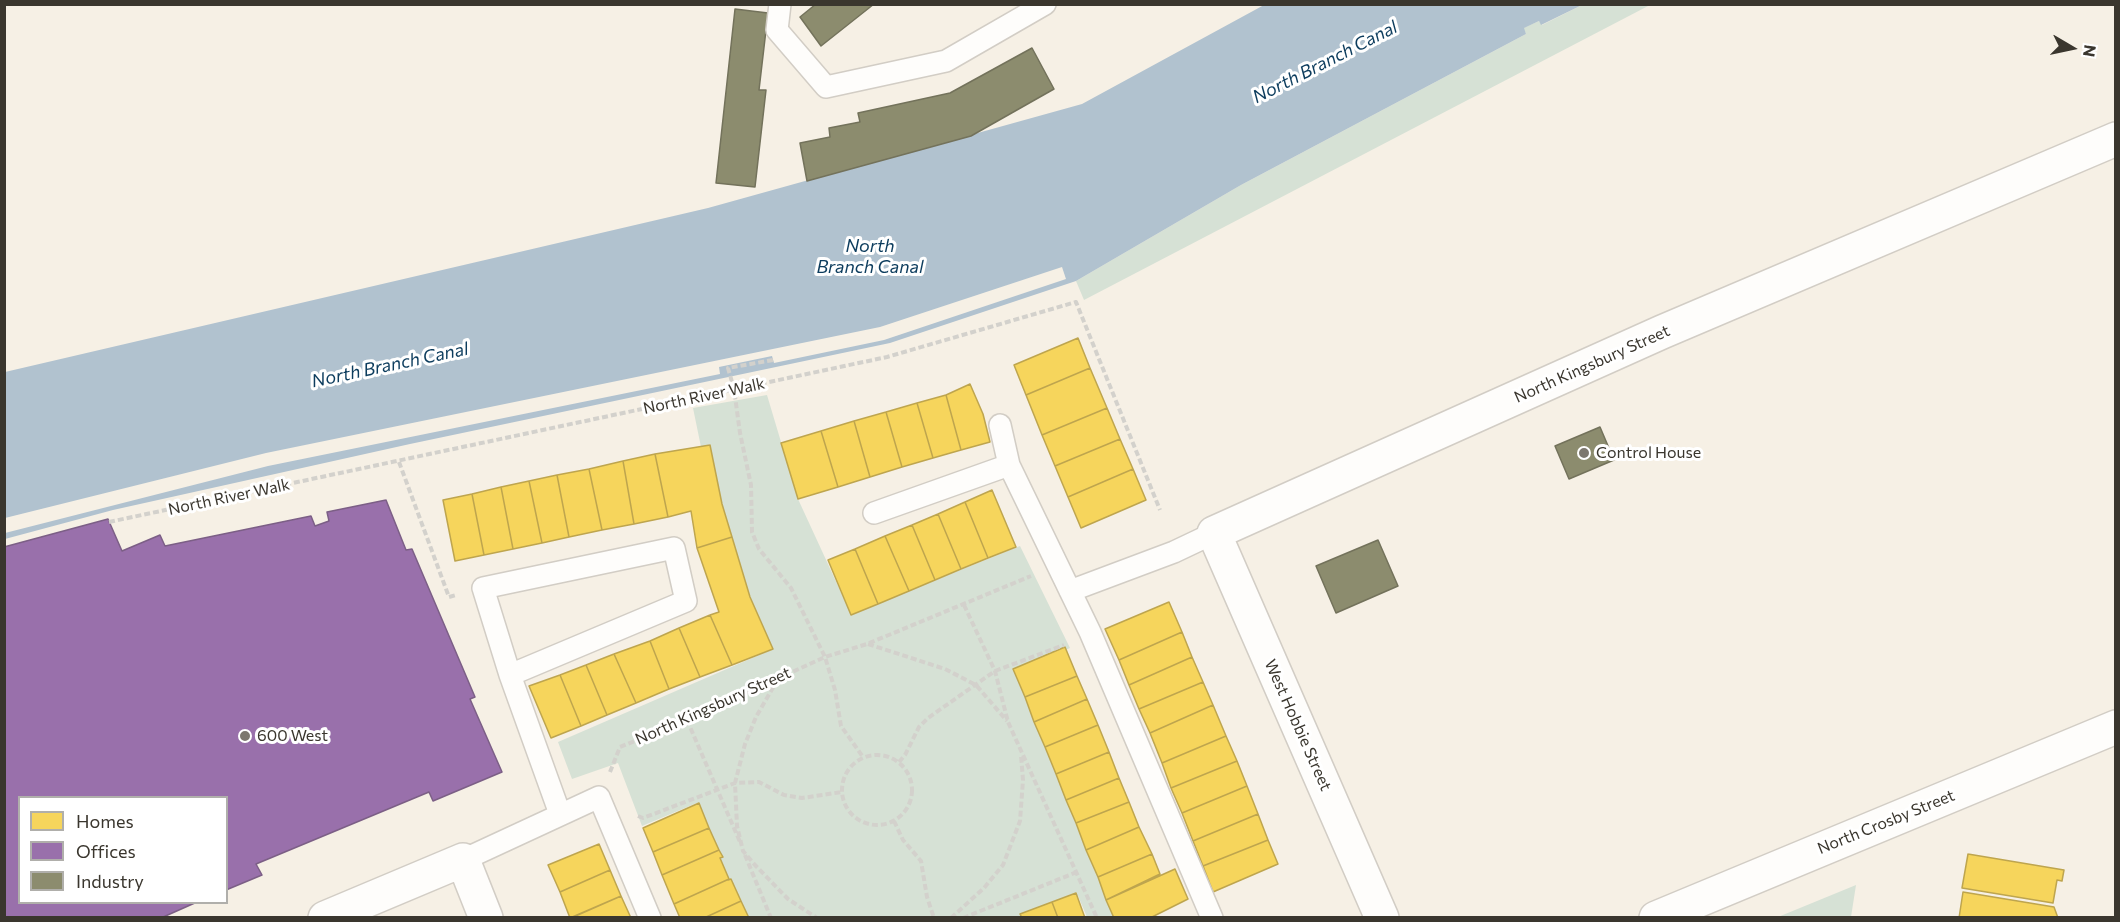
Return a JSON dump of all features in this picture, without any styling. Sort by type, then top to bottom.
[{"type":"street","name":"North Kingsbury Street","points":[[1214,533],[1662,332],[2115,139]]},
{"type":"street","name":"West Hobbie Street","points":[[1214,533],[1382,918]]},
{"type":"street","name":"North Crosby Street","points":[[1656,918],[2115,727]]},
{"type":"street","points":[[325,918],[463,860],[486,918]]},
{"type":"lane","points":[[780,4],[777,30],[826,87],[946,61],[1045,4]]},
{"type":"lane","points":[[1000,425],[1009,465],[1090,632],[1212,918]]},
{"type":"lane","points":[[874,513],[1009,465]]},
{"type":"lane","name":"North Kingsbury Street","points":[[1070,591],[1174,552],[1214,533]]},
{"type":"lane","points":[[510,675],[686,601],[674,548],[483,588],[510,675],[560,814]]},
{"type":"lane","points":[[463,860],[599,797],[650,918]]},
{"type":"path","name":"North River Walk","points":[[109,522],[887,357],[1076,302],[1160,510]]},
{"type":"path","points":[[773,360],[728,368],[734,389],[751,485],[752,532],[759,549],[791,588],[825,657],[835,690],[841,726],[863,757]]},
{"type":"path","points":[[399,462],[448,597],[483,588]]},
{"type":"path","name":"North Kingsbury Street","points":[[599,797],[620,747],[687,720],[825,657],[867,644],[1034,574]]},
{"type":"path","points":[[964,604],[995,671],[1008,722],[1097,918]]},
{"type":"path","points":[[867,644],[945,669],[976,685],[1008,722]]},
{"type":"path","points":[[899,762],[922,723],[995,671],[1067,644]]},
{"type":"path","points":[[778,678],[756,717],[745,744],[735,783],[737,826],[743,851],[788,899],[817,918]]},
{"type":"path","points":[[687,720],[771,918]]},
{"type":"path","points":[[951,918],[984,888],[1003,865],[1020,821],[1023,780],[1021,751]]},
{"type":"path","points":[[882,754],[899,762],[907,770],[912,781],[913,792],[910,804],[904,814],[894,821],[879,825],[864,823],[846,807],[842,792],[847,771],[863,757],[882,754]]},
{"type":"path","points":[[599,797],[643,818],[735,783],[759,782],[784,795],[802,798],[842,792]]},
{"type":"path","points":[[894,821],[903,840],[921,861],[927,897],[934,918]]},
{"type":"path","points":[[963,918],[1077,872]]},
{"type":"shaded area","points":[[1582,5],[1650,5],[1084,300],[1076,281],[1241,185],[1526,34],[1523,28],[1539,21],[1542,25]]},
{"type":"shaded area","points":[[767,395],[798,499],[851,614],[1020,546],[1070,648],[1020,671],[1124,917],[1087,917],[1078,896],[1019,917],[744,917],[697,803],[642,826],[618,763],[572,779],[558,742],[773,649],[750,597],[722,504],[710,446],[701,447],[693,408]]},
{"type":"shaded area","points":[[1856,885],[1851,917],[1778,917]]},
{"type":"water","name":"North Branch Canal","points":[[1264,5],[1582,5],[1541,25],[1539,21],[1524,28],[1526,34],[1241,185],[1076,281],[890,343],[410,444],[113,510],[5,539],[5,372],[708,208],[1082,104]]},
{"type":"pier","points":[[1062,267],[1066,279],[884,340],[774,363],[772,356],[719,367],[720,374],[268,466],[5,533],[5,518],[266,453],[880,327]]},
{"type":"building: Homes","points":[[1078,338],[1090,368],[1026,395],[1014,365]]},
{"type":"building: Homes","points":[[1090,368],[1107,408],[1042,435],[1026,395]]},
{"type":"building: Homes","points":[[970,384],[983,414],[990,442],[961,450],[946,395]]},
{"type":"building: Homes","points":[[946,395],[961,450],[933,458],[917,403]]},
{"type":"building: Homes","points":[[917,403],[933,458],[902,467],[886,412]]},
{"type":"building: Homes","points":[[1107,408],[1120,439],[1055,466],[1042,435]]},
{"type":"building: Homes","points":[[886,412],[902,467],[870,477],[854,421]]},
{"type":"building: Homes","points":[[854,421],[870,477],[838,487],[821,431]]},
{"type":"building: Homes","points":[[821,431],[838,487],[798,499],[781,443]]},
{"type":"building: Homes","points":[[1120,439],[1133,469],[1068,497],[1055,466]]},
{"type":"building: Homes","points":[[710,445],[722,504],[732,537],[697,548],[691,511],[668,517],[655,454]]},
{"type":"building: Homes","points":[[655,454],[668,517],[634,524],[623,461]]},
{"type":"building: Homes","points":[[623,461],[634,524],[602,530],[589,469]]},
{"type":"building: Homes","points":[[589,469],[602,530],[569,537],[557,475]]},
{"type":"building: Homes","points":[[1133,469],[1146,500],[1081,528],[1068,497]]},
{"type":"building: Homes","points":[[557,475],[569,537],[542,543],[529,481]]},
{"type":"building: Homes","points":[[529,481],[542,543],[513,549],[501,487]]},
{"type":"building: Homes","points":[[501,487],[513,549],[484,555],[472,494]]},
{"type":"building: Homes","points":[[992,490],[1016,547],[988,558],[965,502]]},
{"type":"building: Homes","points":[[472,494],[484,555],[455,561],[443,500]]},
{"type":"building: Homes","points":[[965,502],[988,558],[961,569],[938,514]]},
{"type":"building: Homes","points":[[938,514],[961,569],[935,580],[912,525]]},
{"type":"building: Homes","points":[[912,525],[935,580],[909,591],[885,536]]},
{"type":"building: Homes","points":[[885,536],[909,591],[878,604],[855,549]]},
{"type":"building: Homes","points":[[732,537],[750,597],[773,649],[732,665],[710,615],[719,612],[697,548]]},
{"type":"building: Homes","points":[[855,549],[878,604],[851,615],[828,560]]},
{"type":"building: Homes","points":[[1169,602],[1182,632],[1119,660],[1105,629]]},
{"type":"building: Homes","points":[[710,615],[732,665],[700,677],[679,628]]},
{"type":"building: Homes","points":[[679,628],[700,677],[669,689],[650,641]]},
{"type":"building: Homes","points":[[1182,632],[1192,657],[1129,685],[1119,660]]},
{"type":"building: Homes","points":[[650,641],[669,689],[636,703],[614,654]]},
{"type":"building: Homes","points":[[1065,647],[1077,676],[1025,697],[1013,669]]},
{"type":"building: Homes","points":[[614,654],[636,703],[607,715],[586,665]]},
{"type":"building: Homes","points":[[1192,657],[1203,682],[1139,709],[1129,685]]},
{"type":"building: Homes","points":[[586,665],[607,715],[581,726],[560,675]]},
{"type":"building: Homes","points":[[560,675],[581,726],[551,738],[529,686]]},
{"type":"building: Homes","points":[[1077,676],[1087,699],[1034,722],[1025,697]]},
{"type":"building: Homes","points":[[1203,682],[1213,705],[1150,733],[1139,709]]},
{"type":"building: Homes","points":[[1087,699],[1098,725],[1045,747],[1034,722]]},
{"type":"building: Homes","points":[[1213,705],[1226,736],[1162,763],[1150,733]]},
{"type":"building: Homes","points":[[1098,725],[1109,752],[1056,774],[1045,747]]},
{"type":"building: Homes","points":[[1226,736],[1237,761],[1171,788],[1162,763]]},
{"type":"building: Homes","points":[[1109,752],[1119,778],[1066,800],[1056,774]]},
{"type":"building: Homes","points":[[1237,761],[1247,786],[1182,813],[1171,788]]},
{"type":"building: Homes","points":[[1119,778],[1129,802],[1076,823],[1066,800]]},
{"type":"building: Homes","points":[[1247,786],[1258,814],[1193,841],[1182,813]]},
{"type":"building: Homes","points":[[1129,802],[1139,827],[1086,850],[1076,823]]},
{"type":"building: Homes","points":[[699,803],[709,828],[653,852],[643,828]]},
{"type":"building: Homes","points":[[1258,814],[1268,840],[1203,866],[1193,841]]},
{"type":"building: Homes","points":[[1139,827],[1152,854],[1098,877],[1086,850]]},
{"type":"building: Homes","points":[[709,828],[719,850],[662,875],[653,852]]},
{"type":"building: Homes","points":[[1268,840],[1278,864],[1213,892],[1203,866]]},
{"type":"building: Homes","points":[[599,844],[610,870],[560,892],[548,865]]},
{"type":"building: Homes","points":[[719,850],[729,879],[674,904],[662,875]]},
{"type":"building: Homes","points":[[1152,854],[1160,874],[1106,900],[1098,877]]},
{"type":"building: Homes","points":[[1968,854],[2064,870],[2062,881],[2057,880],[2053,903],[1962,888]]},
{"type":"building: Homes","points":[[1175,869],[1188,899],[1150,918],[1114,918],[1106,900]]},
{"type":"building: Homes","points":[[610,870],[621,896],[570,918],[560,892]]},
{"type":"building: Homes","points":[[729,879],[741,901],[704,918],[680,918],[674,904]]},
{"type":"building: Homes","points":[[1963,892],[2054,907],[2058,918],[1959,918]]},
{"type":"building: Homes","points":[[1076,893],[1085,918],[1058,918],[1052,902]]},
{"type":"building: Homes","points":[[621,896],[631,918],[571,918]]},
{"type":"building: Homes","points":[[741,901],[749,918],[704,918]]},
{"type":"building: Homes","points":[[1052,902],[1058,918],[1022,918],[1020,914]]},
{"type":"building: Offices","name":"600 West","points":[[386,500],[406,550],[412,549],[475,697],[470,699],[502,772],[433,801],[429,792],[256,864],[262,875],[228,889],[228,796],[18,796],[18,904],[192,904],[161,918],[4,918],[4,547],[108,519],[122,551],[160,535],[165,546],[311,516],[315,526],[329,521],[327,512]]},
{"type":"building: Industry","points":[[816,4],[874,4],[821,46],[800,17]]},
{"type":"building: Industry","points":[[735,9],[768,13],[759,90],[766,90],[755,187],[716,183]]},
{"type":"building: Industry","points":[[1032,48],[1054,89],[971,136],[807,181],[800,143],[830,137],[829,128],[860,122],[858,113],[950,93]]},
{"type":"building: Industry","name":"Control House","points":[[1600,427],[1614,460],[1569,479],[1555,446]]},
{"type":"building: Industry","points":[[1378,540],[1398,586],[1336,613],[1316,566]]},
{"type":"place","name":"Control House","points":[[1584,453]]},
{"type":"place","name":"600 West","points":[[245,736]]}]
